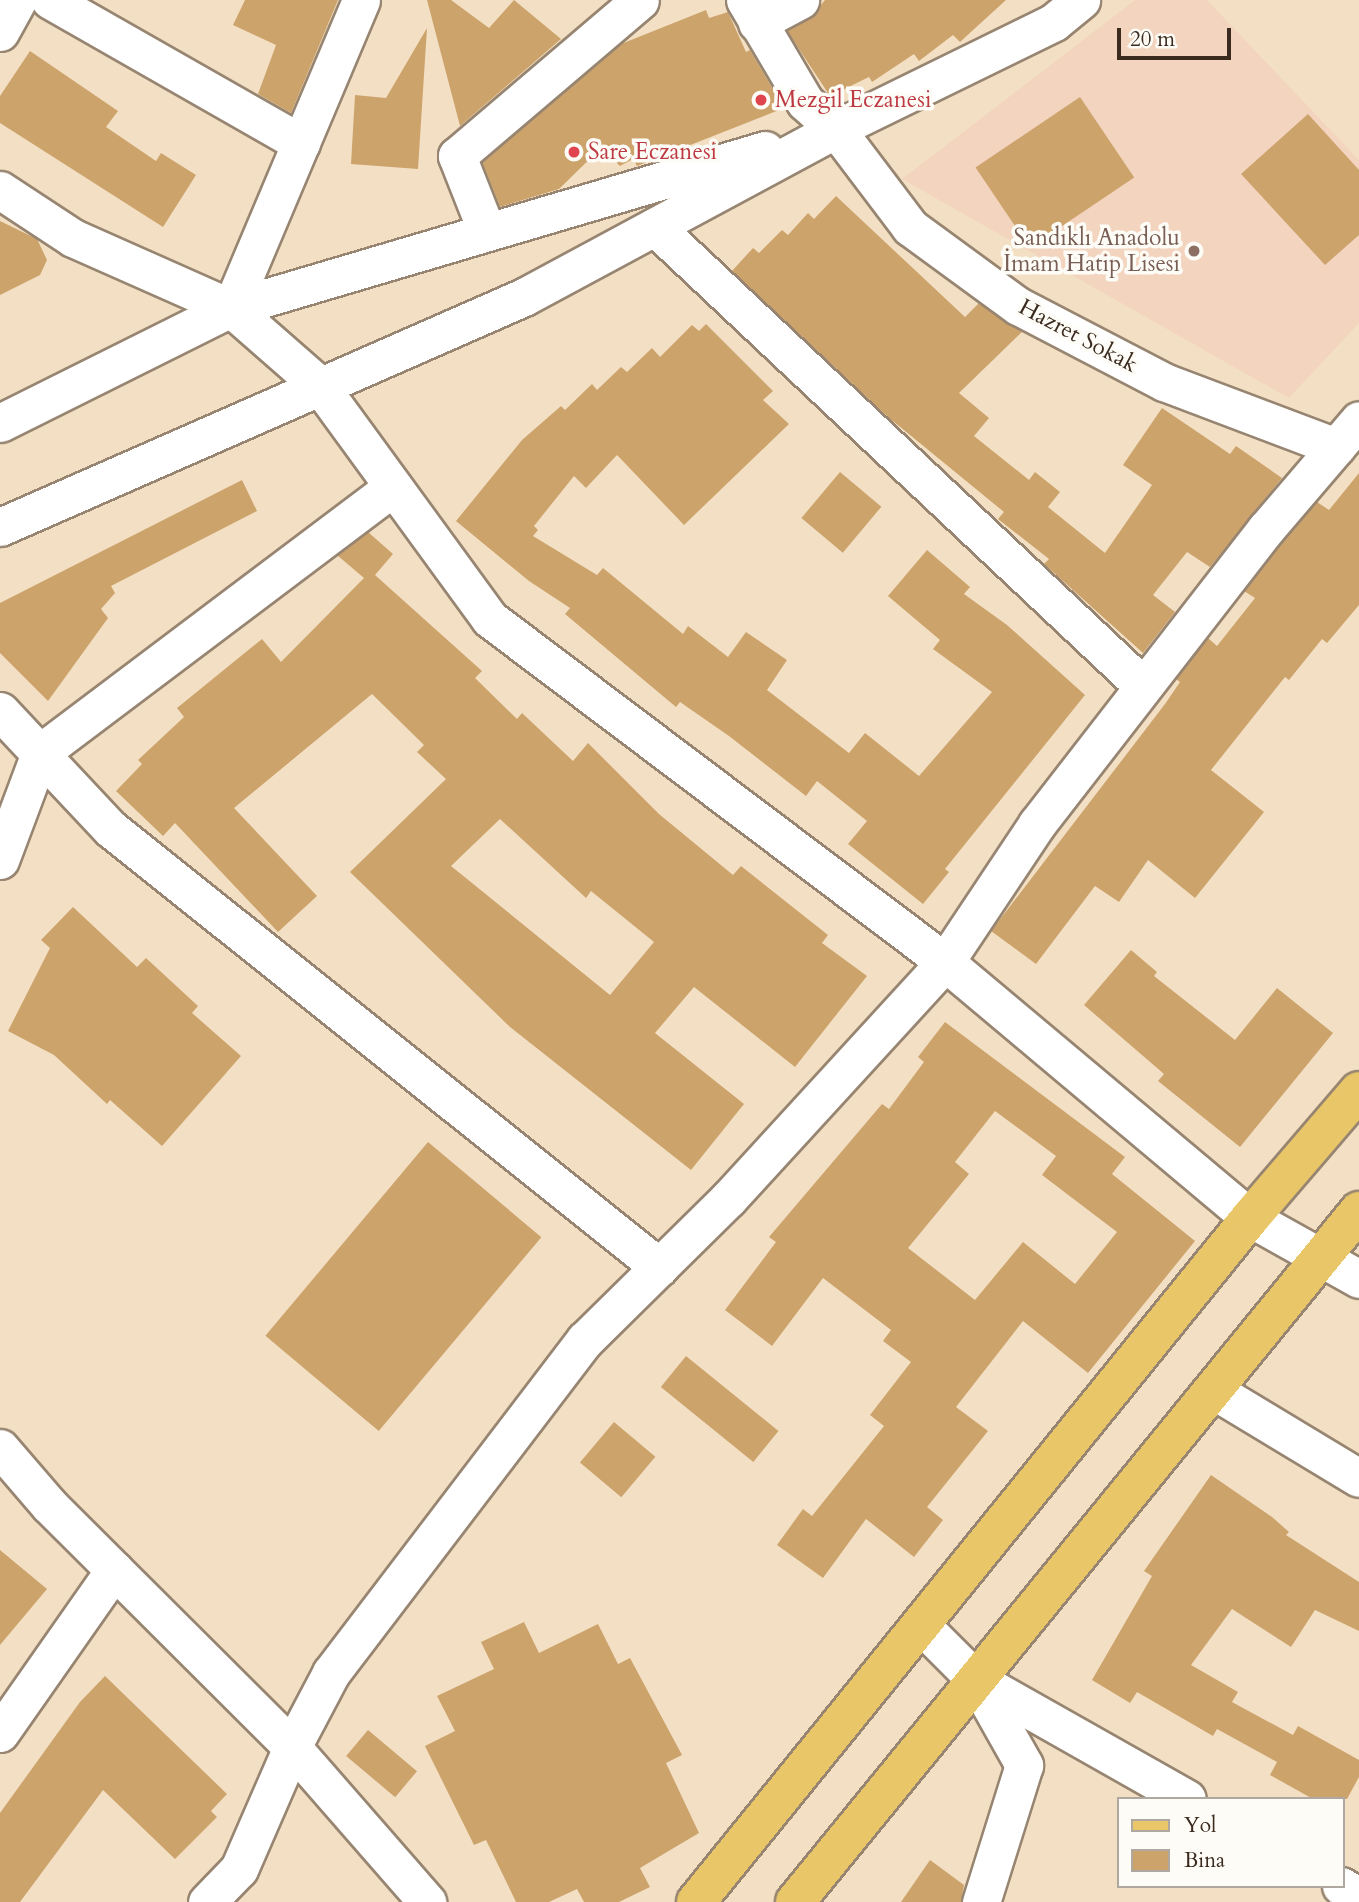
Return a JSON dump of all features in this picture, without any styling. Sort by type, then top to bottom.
[{"type":"main road","points":[[696,1902],[1250,1218],[1359,1091]]},
{"type":"main road","points":[[794,1902],[1359,1211]]},
{"type":"street","points":[[0,32],[18,0]]},
{"type":"street","points":[[50,0],[300,143]]},
{"type":"street","points":[[231,308],[361,0]]},
{"type":"street","points":[[487,232],[457,156],[640,0]]},
{"type":"street","points":[[751,12],[800,0]]},
{"type":"street","points":[[0,527],[524,297],[836,129],[1054,22],[1081,0]]},
{"type":"street","name":"Hazret Sokak","points":[[751,12],[805,103],[836,129],[910,227],[1018,306],[1164,382],[1336,447]]},
{"type":"street","points":[[0,423],[231,308],[836,129]]},
{"type":"street","points":[[0,190],[74,238],[231,308],[320,386],[490,619],[945,962],[1250,1218],[1359,1279]]},
{"type":"street","points":[[655,228],[1143,686]]},
{"type":"street","points":[[207,1902],[239,1869],[292,1747],[331,1673],[585,1340],[728,1199],[945,962],[1037,824],[1143,686],[1359,420]]},
{"type":"street","points":[[0,860],[40,753],[393,486]]},
{"type":"street","points":[[0,710],[111,829],[659,1267]]},
{"type":"street","points":[[1213,1390],[1359,1478]]},
{"type":"street","points":[[0,1448],[114,1570],[292,1747],[427,1902]]},
{"type":"street","points":[[0,1733],[114,1570]]},
{"type":"street","points":[[921,1625],[976,1679],[1183,1797]]},
{"type":"street","points":[[976,1679],[1024,1765],[981,1902]]},
{"type":"shaded area","name":"Sandıklı Anadolu İmam Hatip Lisesi","points":[[1135,0],[1207,0],[1359,160],[1359,323],[1289,398],[902,179]]},
{"type":"building","points":[[245,0],[338,0],[291,113],[258,94],[276,45],[233,25]]},
{"type":"building","points":[[427,0],[451,0],[489,28],[514,0],[561,39],[460,126]]},
{"type":"building","points":[[825,0],[1006,0],[960,42],[953,35],[919,61],[914,54],[872,82],[869,77],[830,96],[787,31],[810,18]]},
{"type":"building","points":[[706,10],[709,18],[728,12],[746,52],[750,50],[784,108],[637,166],[633,159],[620,166],[601,148],[559,189],[500,207],[482,162],[621,44]]},
{"type":"building","points":[[427,28],[418,169],[351,164],[355,95],[386,98]]},
{"type":"building","points":[[30,51],[118,111],[106,127],[156,161],[161,153],[196,175],[163,227],[0,123],[0,96]]},
{"type":"building","points":[[1080,97],[1134,177],[1030,248],[976,167]]},
{"type":"building","points":[[1308,114],[1359,170],[1359,235],[1325,265],[1241,174]]},
{"type":"building","points":[[836,196],[965,317],[979,303],[1022,332],[959,393],[989,418],[974,436],[1029,480],[1035,472],[1060,492],[1048,507],[1105,553],[1152,485],[1123,465],[1162,408],[1230,454],[1236,446],[1282,478],[1210,567],[1187,552],[1153,595],[1175,612],[1143,653],[1044,564],[1049,559],[998,519],[1004,512],[888,417],[732,271],[753,248],[759,253],[782,230],[788,235],[808,213],[814,219]]},
{"type":"building","points":[[0,221],[37,239],[47,260],[40,275],[0,295]]},
{"type":"building","points":[[706,324],[773,391],[763,400],[789,424],[684,525],[617,455],[586,488],[574,476],[534,526],[538,530],[533,536],[597,575],[603,568],[683,634],[688,626],[728,657],[746,632],[787,660],[767,690],[849,753],[865,733],[919,776],[992,692],[933,649],[940,640],[888,596],[927,550],[970,587],[964,594],[1007,625],[1085,695],[945,869],[949,872],[923,904],[848,844],[867,821],[817,781],[806,796],[680,702],[676,707],[565,614],[570,608],[529,581],[456,521],[522,440],[561,406],[565,410],[592,384],[597,390],[621,367],[627,372],[652,348],[660,357],[692,325],[699,331]]},
{"type":"building","points":[[840,472],[881,507],[843,553],[801,518]]},
{"type":"building","points":[[1359,473],[1359,605],[1327,643],[1322,639],[1289,680],[1285,677],[1211,770],[1264,812],[1195,898],[1148,860],[1119,902],[1095,886],[1036,964],[991,931],[1165,704],[1180,682],[1176,679],[1208,638],[1217,646],[1255,598],[1244,591],[1282,542],[1317,502],[1329,510]]},
{"type":"building","points":[[242,480],[257,511],[111,586],[115,593],[101,609],[108,618],[48,701],[0,653],[0,603]]},
{"type":"building","points":[[368,532],[393,554],[375,575],[482,671],[475,678],[517,719],[522,713],[573,761],[588,743],[659,814],[733,875],[741,866],[828,935],[822,943],[867,976],[795,1067],[694,987],[655,1033],[744,1104],[691,1170],[510,1027],[350,872],[446,779],[417,752],[424,745],[372,694],[234,808],[317,896],[278,932],[175,823],[163,836],[116,791],[142,764],[138,760],[184,717],[177,708],[262,639],[281,662],[364,578],[337,555]],"holes":[[[500,819],[586,898],[591,891],[654,942],[610,995],[451,866]]]},
{"type":"building","points":[[73,907],[137,967],[146,958],[198,1006],[192,1013],[241,1056],[162,1146],[110,1100],[107,1104],[54,1055],[8,1031],[50,948],[41,940]]},
{"type":"building","points":[[1131,950],[1157,972],[1154,976],[1235,1040],[1277,988],[1333,1033],[1240,1147],[1158,1081],[1164,1074],[1084,1005]]},
{"type":"building","points":[[945,1022],[1125,1157],[1112,1174],[1195,1241],[1088,1373],[1023,1321],[956,1407],[988,1431],[927,1507],[943,1520],[914,1557],[866,1519],[823,1578],[777,1545],[803,1509],[812,1516],[884,1426],[870,1415],[911,1362],[883,1341],[891,1330],[823,1278],[772,1346],[725,1310],[776,1242],[769,1237],[882,1104],[889,1109],[924,1062],[918,1057]],"holes":[[[995,1111],[1056,1156],[1042,1175],[1117,1232],[1075,1284],[1023,1242],[975,1300],[908,1248],[969,1174],[955,1162]]]},
{"type":"building","points":[[428,1142],[541,1237],[379,1431],[265,1336]]},
{"type":"building","points":[[686,1356],[778,1431],[753,1462],[661,1387]]},
{"type":"building","points":[[614,1422],[655,1457],[621,1497],[580,1463]]},
{"type":"building","points":[[1211,1475],[1272,1517],[1289,1532],[1286,1535],[1359,1582],[1359,1631],[1315,1610],[1291,1647],[1232,1609],[1191,1665],[1238,1692],[1232,1702],[1293,1735],[1298,1726],[1359,1760],[1359,1777],[1347,1799],[1309,1797],[1270,1775],[1277,1762],[1217,1729],[1213,1736],[1137,1692],[1130,1703],[1092,1680],[1152,1576],[1144,1571]]},
{"type":"building","points":[[0,1550],[47,1589],[0,1645]]},
{"type":"building","points":[[524,1622],[539,1653],[598,1624],[618,1664],[630,1658],[682,1755],[666,1763],[699,1833],[640,1868],[650,1887],[619,1902],[584,1902],[577,1889],[549,1902],[516,1902],[486,1840],[474,1845],[425,1746],[455,1731],[437,1696],[494,1669],[481,1642]]},
{"type":"building","points":[[105,1676],[227,1794],[211,1811],[217,1817],[175,1859],[103,1790],[20,1902],[0,1902],[0,1813],[80,1702]]},
{"type":"building","points":[[368,1730],[417,1771],[395,1797],[346,1756]]},
{"type":"building","points":[[930,1860],[964,1885],[961,1902],[901,1902]]},
{"type":"place","name":"Mezgil Eczanesi","points":[[761,100]]},
{"type":"place","name":"Sare Eczanesi","points":[[574,152]]},
{"type":"place","name":"Sandıklı Anadolu İmam Hatip Lisesi","points":[[1194,251]]}]
